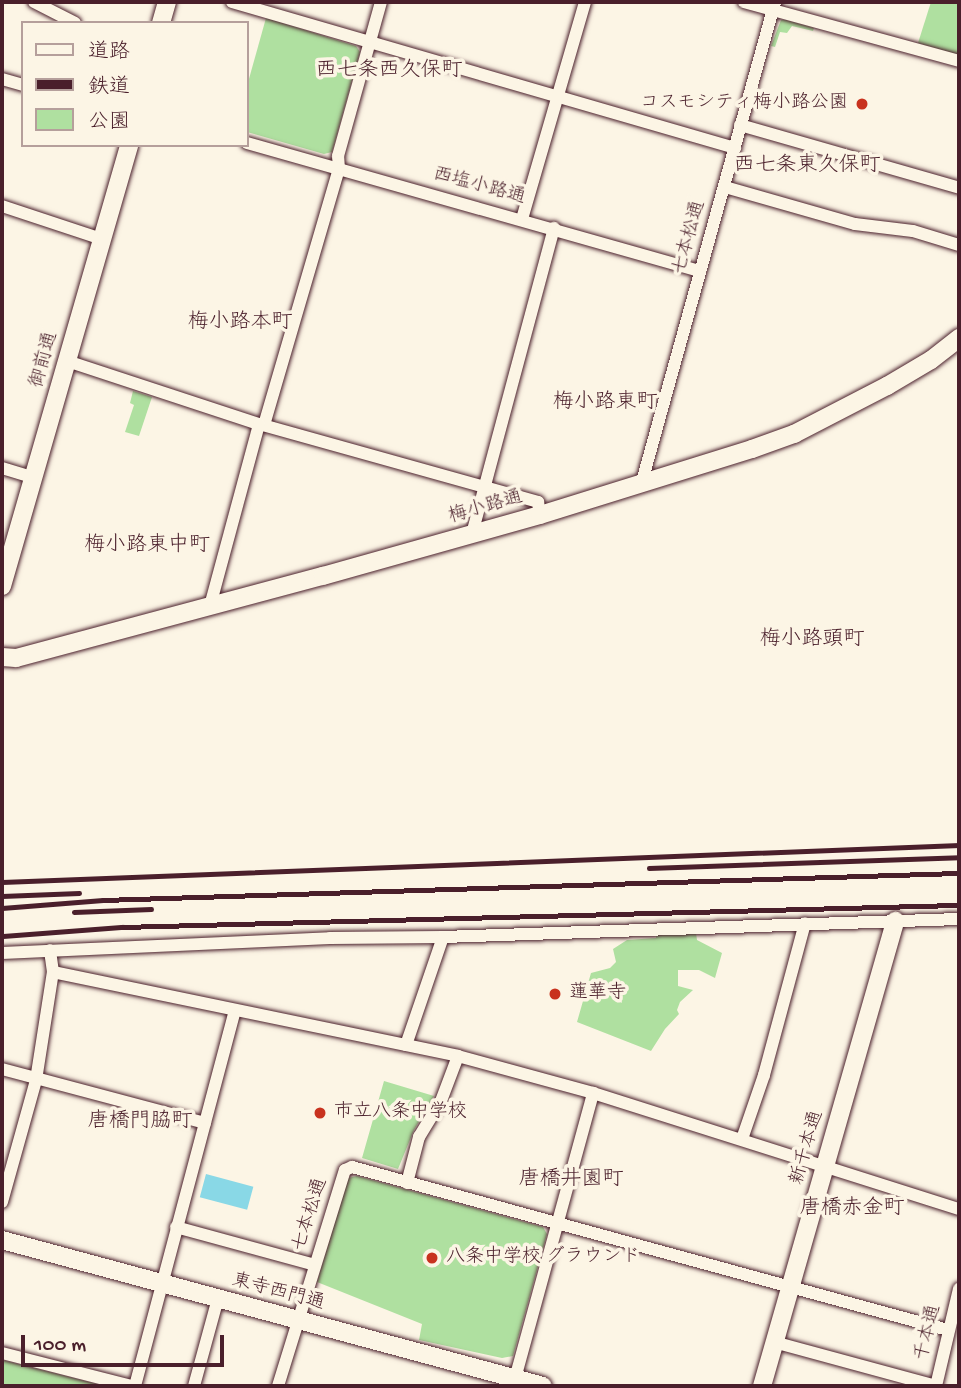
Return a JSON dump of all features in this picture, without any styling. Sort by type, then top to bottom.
[{"type":"street","points":[[34,2],[71,21]]},
{"type":"street","points":[[162,21],[167,2]]},
{"type":"street","points":[[232,2],[735,148]]},
{"type":"street","points":[[210,606],[261,424],[339,169],[338,156],[381,2]]},
{"type":"street","points":[[522,219],[585,2]]},
{"type":"street","points":[[744,2],[774,6],[959,61]]},
{"type":"street","name":"七本松通","points":[[641,485],[774,6]]},
{"type":"street","points":[[2,79],[21,84]]},
{"type":"street","points":[[740,125],[959,188]]},
{"type":"street","name":"西塩小路通","points":[[248,143],[700,271]]},
{"type":"street","name":"御前通","points":[[2,586],[128,147]]},
{"type":"street","points":[[725,187],[855,224],[913,231],[959,245]]},
{"type":"street","points":[[2,206],[102,239]]},
{"type":"street","points":[[472,534],[482,487],[554,228]]},
{"type":"street","name":"梅小路通","points":[[7,660],[540,515],[641,485],[794,434],[903,377],[959,338]]},
{"type":"street","points":[[66,361],[261,424],[538,502],[540,515]]},
{"type":"street","points":[[2,468],[32,477]]},
{"type":"street","points":[[2,953],[330,938],[443,937],[959,919]]},
{"type":"street","name":"新千本通","points":[[761,1386],[895,921]]},
{"type":"street","points":[[741,1139],[764,1075],[806,923]]},
{"type":"street","points":[[406,1045],[443,937]]},
{"type":"street","points":[[2,1202],[36,1080],[52,972],[50,950]]},
{"type":"street","points":[[52,972],[458,1056],[593,1093],[959,1209]]},
{"type":"street","points":[[2,1353],[133,1386],[235,1011]]},
{"type":"street","points":[[458,1056],[441,1101],[419,1137],[407,1183],[948,1330]]},
{"type":"street","points":[[2,1069],[205,1124]]},
{"type":"street","points":[[514,1383],[593,1093]]},
{"type":"street","name":"七本松通","points":[[278,1386],[345,1170],[352,1167],[407,1183]]},
{"type":"street","points":[[176,1227],[315,1265]]},
{"type":"street","name":"東寺西門通","points":[[2,1240],[298,1320],[514,1383],[543,1386]]},
{"type":"street","name":"千本通","points":[[936,1386],[959,1289]]},
{"type":"street","points":[[194,1386],[218,1298]]},
{"type":"street","points":[[774,1342],[936,1386]]},
{"type":"green space","points":[[931,2],[959,2],[959,55],[918,43]]},
{"type":"green space","points":[[266,18],[356,46],[360,52],[332,152],[324,154],[248,132],[248,82]]},
{"type":"green space","points":[[781,20],[814,28],[813,31],[792,26],[787,33],[780,32],[775,47],[771,46]]},
{"type":"green space","points":[[133,391],[152,397],[139,436],[125,432],[134,405],[130,403]]},
{"type":"green space","points":[[696,933],[697,940],[722,953],[715,978],[699,970],[678,970],[678,986],[693,990],[680,1002],[677,1010],[679,1014],[665,1029],[651,1051],[577,1022],[591,973],[610,968],[616,962],[613,949],[627,940],[656,938],[656,934]]},
{"type":"green space","points":[[384,1081],[434,1096],[414,1130],[398,1169],[362,1158]]},
{"type":"green space","name":"八条中学校 グラウンド","points":[[357,1176],[543,1227],[547,1234],[513,1356],[502,1358],[419,1340],[422,1324],[317,1282],[348,1178]]},
{"type":"green space","points":[[2,1360],[105,1386],[2,1386]]},
{"type":"water","points":[[206,1174],[253,1187],[247,1210],[200,1197]]},
{"type":"railway","points":[[2,882],[959,845]]},
{"type":"railway","points":[[649,868],[959,857]]},
{"type":"railway","points":[[2,908],[103,900],[959,873]]},
{"type":"railway","points":[[2,896],[79,893]]},
{"type":"railway","points":[[2,936],[122,927],[959,905]]},
{"type":"railway","points":[[74,912],[151,909]]},
{"type":"place","name":"コスモシティ梅小路公園","points":[[862,104]]},
{"type":"place","name":"蓮華寺","points":[[555,994]]},
{"type":"place","name":"市立八条中学校","points":[[320,1113]]},
{"type":"place","name":"八条中学校 グラウンド","points":[[432,1258]]},
{"type":"district","name":"西七条西久保町","points":[[389,72]]},
{"type":"district","name":"西七条東久保町","points":[[807,167]]},
{"type":"district","name":"梅小路本町","points":[[240,324]]},
{"type":"district","name":"梅小路東町","points":[[605,404]]},
{"type":"district","name":"梅小路東中町","points":[[147,547]]},
{"type":"district","name":"梅小路頭町","points":[[812,641]]},
{"type":"district","name":"唐橋門脇町","points":[[140,1123]]},
{"type":"district","name":"唐橋井園町","points":[[571,1181]]},
{"type":"district","name":"唐橋赤金町","points":[[852,1210]]}]
